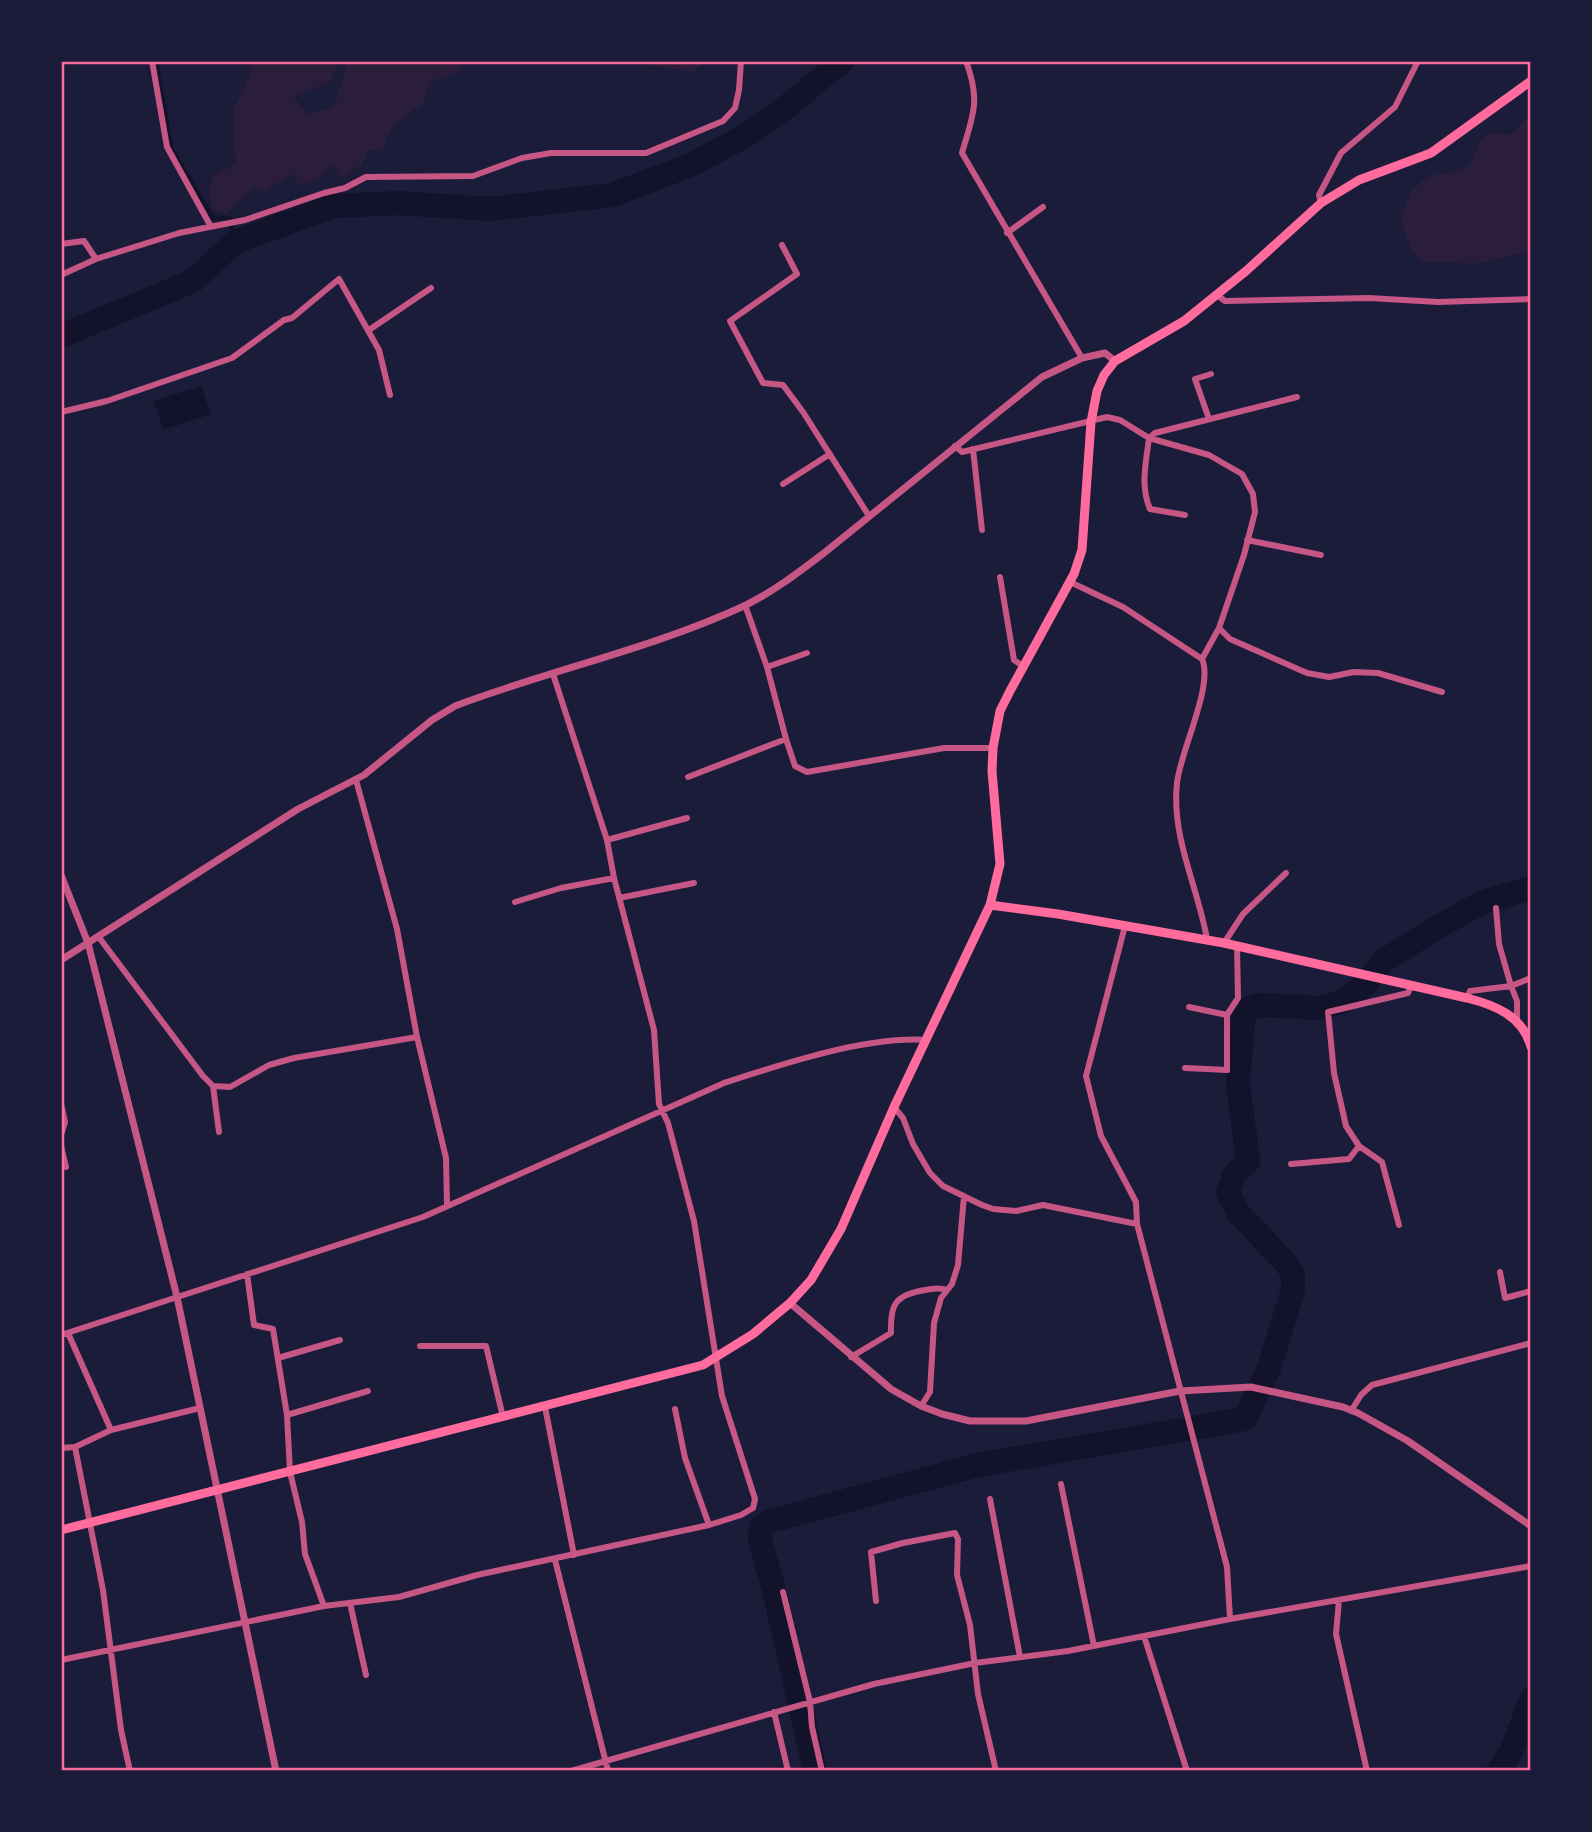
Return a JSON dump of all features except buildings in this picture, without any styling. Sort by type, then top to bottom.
[{"type":"main road","points":[[61,1530],[675,1374],[716,1358],[752,1334],[790,1303],[811,1280],[841,1228],[894,1107],[990,905],[1000,864],[992,771],[1000,711],[1070,582],[1082,550],[1091,422],[1097,391],[1104,375],[1115,361],[1184,321],[1217,295],[1321,204],[1359,180],[1431,153],[1531,81]]},
{"type":"main road","points":[[990,905],[1207,939],[1496,1005],[1528,1037],[1531,1047]]},
{"type":"street","points":[[152,61],[167,147],[210,225]]},
{"type":"street","points":[[61,275],[96,259],[210,225],[246,220],[324,192],[345,188],[366,177],[473,176],[522,158],[551,153],[646,153],[723,121],[735,108],[741,61]]},
{"type":"street","points":[[966,61],[974,82],[976,105],[962,153],[1082,358]]},
{"type":"street","points":[[1321,204],[1320,195],[1341,153],[1395,107],[1418,61]]},
{"type":"street","points":[[1007,233],[1043,207]]},
{"type":"street","points":[[61,243],[84,241],[96,259]]},
{"type":"street","points":[[782,245],[797,274],[730,321],[763,383],[783,385],[869,516]]},
{"type":"street","points":[[61,412],[107,401],[232,358],[284,320],[292,318],[339,279],[379,350],[390,395]]},
{"type":"street","points":[[369,331],[431,288]]},
{"type":"street","points":[[1217,295],[1225,301],[1369,298],[1438,302],[1531,299]]},
{"type":"street","points":[[61,960],[298,809],[356,780],[432,720],[455,706],[654,641],[745,606],[791,578],[1042,377],[1082,358],[1105,353],[1115,361]]},
{"type":"street","points":[[1209,419],[1195,379],[1211,374]]},
{"type":"street","points":[[1185,514],[1150,509],[1145,497],[1143,478],[1149,438],[1155,433],[1297,397]]},
{"type":"street","points":[[955,446],[962,452],[1107,417],[1120,420],[1149,438],[1209,455],[1242,474],[1253,494],[1255,512],[1219,628],[1202,659]]},
{"type":"street","points":[[973,449],[982,530]]},
{"type":"street","points":[[783,484],[830,454]]},
{"type":"street","points":[[1247,540],[1321,555]]},
{"type":"street","points":[[1000,577],[1014,660],[1023,666]]},
{"type":"street","points":[[1070,582],[1123,607],[1202,659],[1205,666],[1203,691],[1177,780],[1175,814],[1207,939]]},
{"type":"street","points":[[745,606],[767,667],[795,766],[807,772],[944,748],[993,748]]},
{"type":"street","points":[[1219,628],[1230,639],[1307,673],[1329,677],[1354,671],[1378,673],[1442,692]]},
{"type":"street","points":[[767,667],[807,653]]},
{"type":"street","points":[[61,1660],[324,1606],[399,1597],[477,1575],[709,1525],[741,1516],[753,1508],[755,1499],[722,1396],[694,1221],[668,1123],[659,1104],[654,1030],[619,898],[607,840],[553,674]]},
{"type":"street","points":[[688,777],[786,739]]},
{"type":"street","points":[[356,780],[397,929],[417,1037],[446,1158],[447,1205]]},
{"type":"street","points":[[607,840],[687,818]]},
{"type":"street","points":[[1224,943],[1243,914],[1286,873]]},
{"type":"street","points":[[61,875],[88,943],[177,1297],[276,1771]]},
{"type":"street","points":[[514,902],[561,888],[614,877]]},
{"type":"street","points":[[619,898],[695,883]]},
{"type":"street","points":[[1496,908],[1499,944],[1517,1001],[1517,1024]]},
{"type":"street","points":[[1125,926],[1086,1076],[1101,1136],[1136,1202],[1138,1224],[1227,1567],[1230,1619]]},
{"type":"street","points":[[99,936],[202,1076],[213,1086],[230,1087],[269,1065],[294,1058],[417,1037]]},
{"type":"street","points":[[1185,1068],[1227,1070],[1227,1015],[1238,998],[1237,946]]},
{"type":"street","points":[[1467,998],[1470,991],[1511,986],[1531,978]]},
{"type":"street","points":[[1399,1225],[1382,1162],[1359,1146],[1346,1126],[1334,1073],[1328,1012],[1408,993],[1412,984]]},
{"type":"street","points":[[1189,1007],[1227,1015]]},
{"type":"street","points":[[111,1430],[65,1334],[423,1217],[724,1083],[864,1044],[906,1039],[928,1040]]},
{"type":"street","points":[[213,1086],[219,1132]]},
{"type":"street","points":[[61,1104],[65,1122],[61,1135]]},
{"type":"street","points":[[894,1107],[903,1118],[913,1144],[930,1173],[943,1186],[993,1209],[1016,1211],[1043,1205],[1138,1224]]},
{"type":"street","points":[[61,1146],[66,1167]]},
{"type":"street","points":[[1292,1164],[1349,1159],[1359,1146]]},
{"type":"street","points":[[921,1406],[930,1392],[934,1323],[942,1298],[952,1284],[958,1265],[964,1196]]},
{"type":"street","points":[[1500,1272],[1506,1298],[1531,1291]]},
{"type":"street","points":[[247,1274],[254,1325],[273,1329],[287,1415],[290,1472],[302,1522],[305,1553],[324,1606]]},
{"type":"street","points":[[851,1357],[891,1333],[890,1314],[899,1298],[907,1293],[941,1288],[947,1290]]},
{"type":"street","points":[[790,1303],[891,1389],[921,1406],[970,1421],[1026,1421],[1180,1391],[1251,1387],[1351,1411],[1408,1441],[1531,1526]]},
{"type":"street","points":[[278,1358],[340,1340]]},
{"type":"street","points":[[1351,1411],[1361,1395],[1372,1385],[1531,1343]]},
{"type":"street","points":[[419,1346],[486,1346],[503,1417]]},
{"type":"street","points":[[287,1415],[368,1391]]},
{"type":"street","points":[[545,1407],[574,1555]]},
{"type":"street","points":[[61,1448],[75,1447],[111,1430],[200,1408]]},
{"type":"street","points":[[674,1409],[685,1458],[709,1525]]},
{"type":"street","points":[[75,1447],[103,1590],[121,1730],[130,1771]]},
{"type":"street","points":[[1061,1484],[1094,1646]]},
{"type":"street","points":[[990,1499],[1020,1657]]},
{"type":"street","points":[[876,1601],[871,1552],[956,1533],[957,1574],[970,1625],[978,1694],[996,1771]]},
{"type":"street","points":[[555,1560],[608,1771]]},
{"type":"street","points":[[571,1771],[874,1684],[975,1663],[1094,1646],[1531,1566]]},
{"type":"street","points":[[783,1592],[810,1702],[812,1727],[822,1771]]},
{"type":"street","points":[[1339,1600],[1336,1634],[1367,1771]]},
{"type":"street","points":[[350,1603],[366,1675]]},
{"type":"street","points":[[1144,1636],[1187,1771]]},
{"type":"street","points":[[774,1712],[788,1771]]},
{"type":"shaded area","points":[[253,61],[338,61],[331,81],[294,97],[308,114],[334,107],[348,61],[464,61],[458,73],[430,82],[423,105],[397,122],[383,149],[367,151],[362,165],[340,179],[335,168],[328,166],[320,178],[300,186],[291,174],[264,192],[253,187],[226,214],[212,210],[209,189],[213,175],[237,163],[233,148],[234,108],[246,85]]},
{"type":"shaded area","points":[[648,61],[699,61],[703,64],[692,72],[655,66]]},
{"type":"shaded area","points":[[1531,114],[1531,251],[1474,264],[1421,261],[1411,249],[1400,220],[1413,190],[1422,181],[1439,172],[1449,175],[1471,165],[1480,141],[1490,133],[1510,135]]},
{"type":"shaded area","points":[[201,386],[211,414],[163,430],[154,401]]},
{"type":"waterway","points":[[156,61],[171,148],[213,218],[230,218],[235,242]]},
{"type":"waterway","points":[[61,336],[193,281],[235,242],[333,206],[399,203],[489,209],[612,195],[691,165],[748,134],[783,110],[842,61]]},
{"type":"waterway","points":[[815,1771],[774,1590],[760,1541],[761,1527],[767,1522],[978,1465],[1245,1419],[1269,1368],[1293,1290],[1293,1275],[1288,1265],[1239,1214],[1228,1193],[1234,1175],[1248,1161],[1238,1084],[1244,1011],[1258,1005],[1318,1008],[1341,1002],[1365,985],[1382,962],[1434,929],[1483,902],[1531,888]]},
{"type":"waterway","points":[[1498,1771],[1511,1752],[1531,1700]]}]
